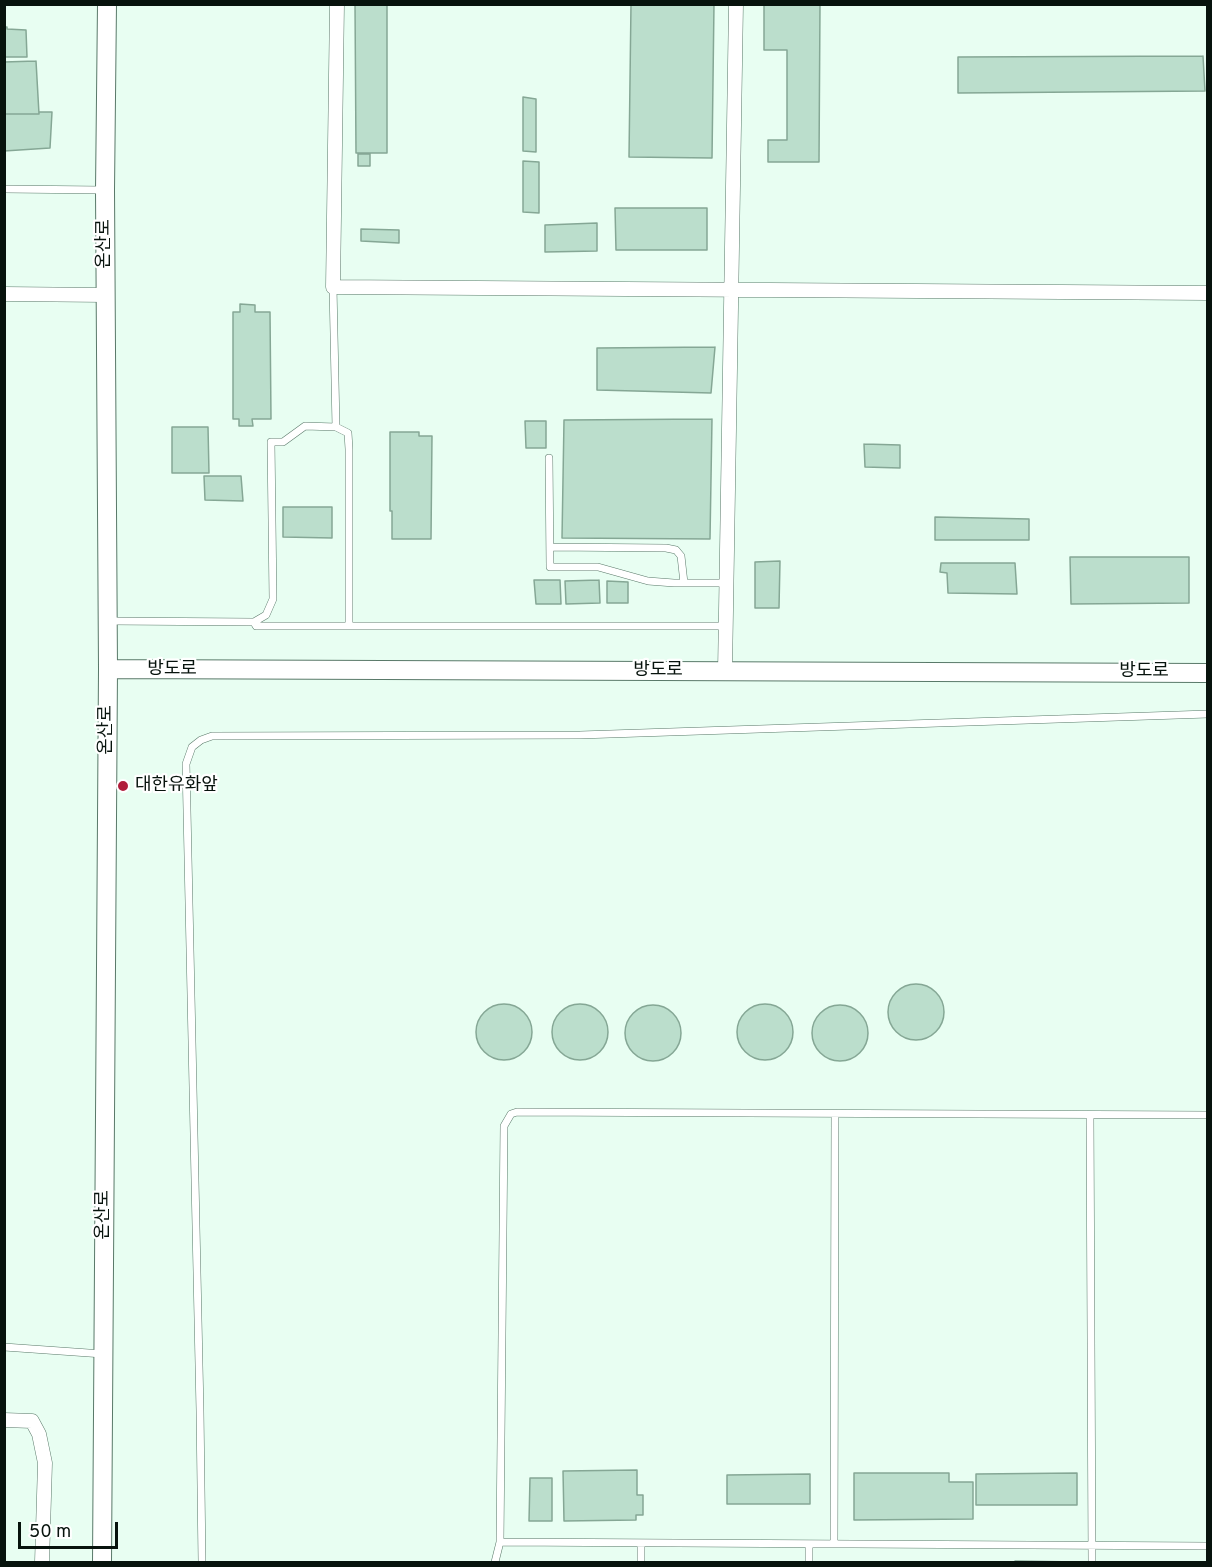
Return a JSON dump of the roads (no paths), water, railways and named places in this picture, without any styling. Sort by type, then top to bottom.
[{"type":"street","name":"온산로","points":[[102,1563],[108,669],[106,4]]},
{"type":"street","points":[[337,4],[333,287],[1208,292]]},
{"type":"street","points":[[725,671],[736,4]]},
{"type":"street","points":[[4,294],[106,295]]},
{"type":"street","name":"방도로","points":[[108,669],[1208,673]]},
{"type":"street","points":[[4,1420],[32,1421],[39,1434],[45,1463],[42,1563]]},
{"type":"lane","points":[[4,189],[105,190]]},
{"type":"lane","points":[[333,287],[336,427]]},
{"type":"lane","points":[[107,621],[254,622],[266,615],[273,599],[271,442],[283,442],[305,426],[336,427],[348,433],[349,626]]},
{"type":"lane","points":[[549,458],[550,567],[598,567],[648,581],[726,583]]},
{"type":"lane","points":[[550,547],[676,550],[681,556],[684,583]]},
{"type":"lane","points":[[254,622],[256,626],[725,626]]},
{"type":"lane","points":[[202,1563],[201,1411],[186,764],[192,747],[212,736],[580,735],[1208,714]]},
{"type":"lane","points":[[495,1563],[500,1542],[504,1126],[511,1114],[517,1112],[1208,1115]]},
{"type":"lane","points":[[834,1544],[835,1114]]},
{"type":"lane","points":[[1090,1115],[1092,1563]]},
{"type":"lane","points":[[4,1347],[103,1353]]},
{"type":"lane","points":[[500,1542],[1208,1546]]},
{"type":"lane","points":[[641,1543],[641,1563]]},
{"type":"lane","points":[[809,1544],[809,1563]]},
{"type":"place","name":"대한유화앞","points":[[123,786]]}]
